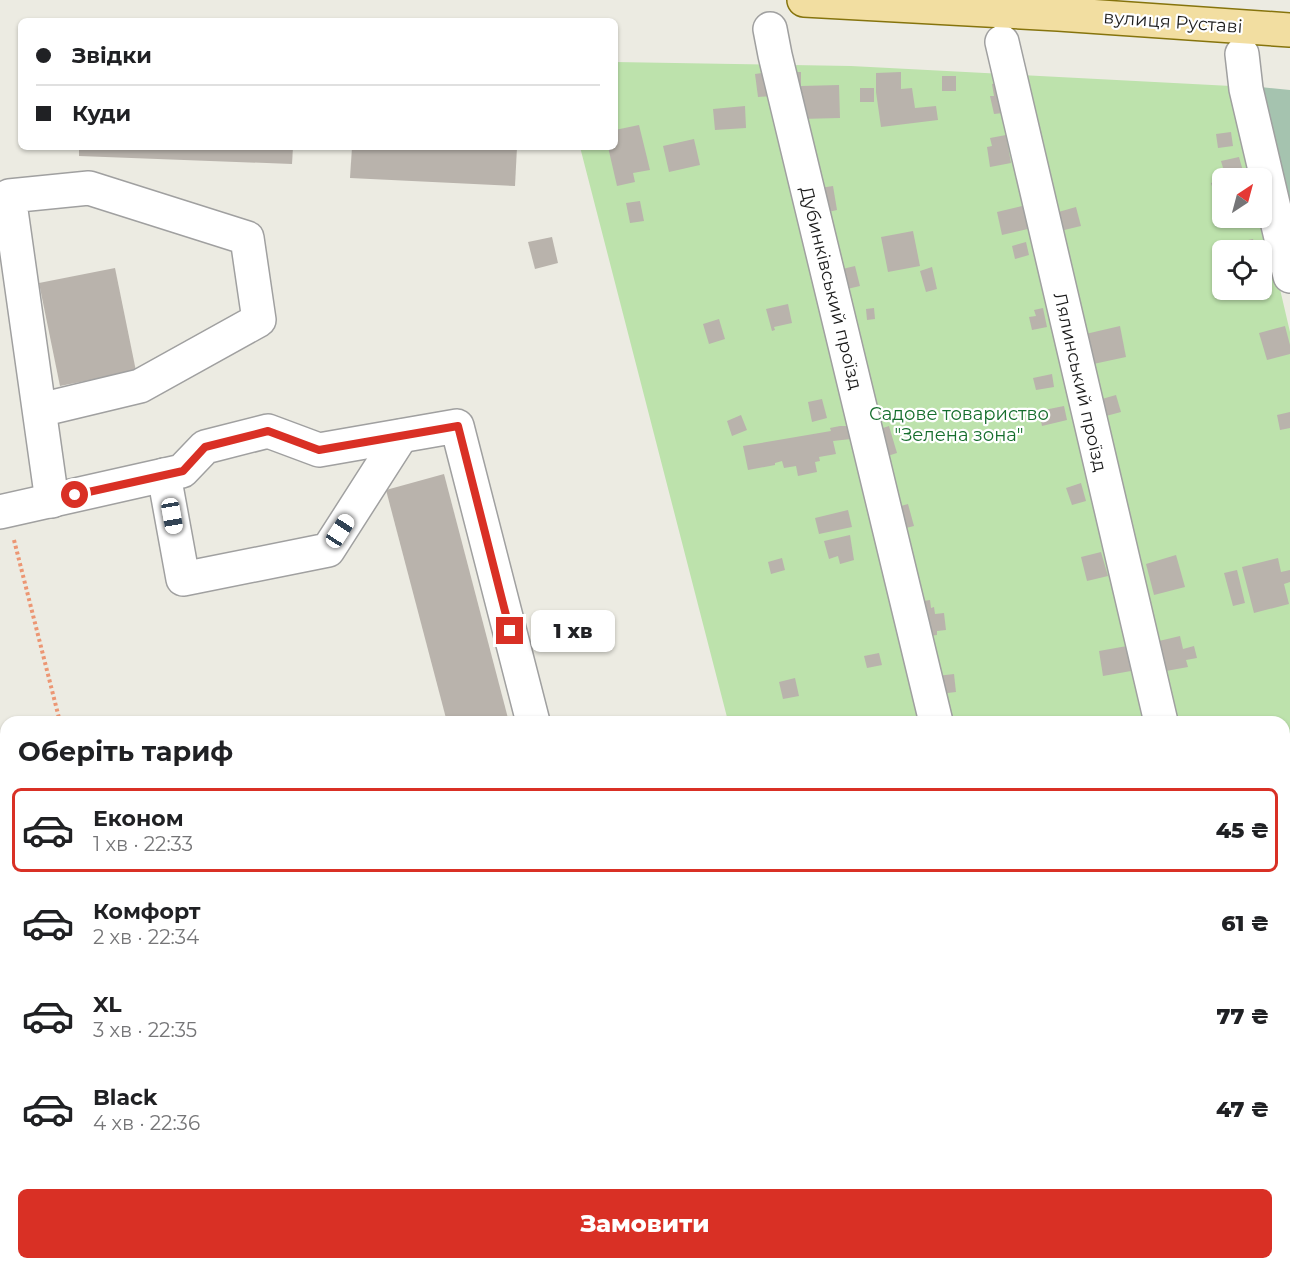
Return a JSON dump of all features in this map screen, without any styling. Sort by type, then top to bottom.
[{"type":"main road","name":"вулиця Руставі","points":[[804,0],[1290,30]]},
{"type":"street","name":"Дубинківський проїзд","points":[[770,29],[935,716]]},
{"type":"street","name":"Лялинський проїзд","points":[[1002,42],[1160,716]]},
{"type":"street","points":[[1242,54],[1246,89],[1290,276]]},
{"type":"street","points":[[40,410],[140,386],[259,320],[247,238],[89,188],[9,196],[52,501]]},
{"type":"street","points":[[3,511],[183,471],[205,447],[268,431],[319,450],[458,426],[531,716]]},
{"type":"street","points":[[164,475],[183,579],[328,550],[401,436]]},
{"type":"path","points":[[3,511],[58,716]]},
{"type":"green space","name":"Садове товариство \"Зелена зона\"","points":[[618,62],[851,66],[1231,86],[1251,168],[1212,168],[1212,228],[1266,228],[1269,240],[1212,240],[1212,300],[1272,300],[1272,255],[1290,332],[1290,716],[727,716],[581,150],[618,150]]},
{"type":"green space","points":[[1260,87],[1290,90],[1290,213]]},
{"type":"building","points":[[769,72],[772,96],[758,97],[755,74]]},
{"type":"building","points":[[787,72],[801,72],[801,86],[839,85],[840,118],[800,119]]},
{"type":"building","points":[[901,72],[901,89],[912,88],[915,108],[936,106],[938,120],[881,127],[876,73]]},
{"type":"building","points":[[942,76],[956,76],[956,91],[942,91]]},
{"type":"building","points":[[998,83],[1003,113],[994,114],[990,96],[994,96],[992,84]]},
{"type":"building","points":[[860,88],[874,88],[874,102],[860,102]]},
{"type":"building","points":[[745,106],[746,128],[715,130],[713,109]]},
{"type":"building","points":[[639,125],[650,170],[633,173],[635,182],[617,186],[609,150],[618,150],[618,129]]},
{"type":"building","points":[[1231,132],[1233,146],[1218,148],[1216,134]]},
{"type":"building","points":[[1006,135],[1011,163],[990,167],[987,147],[992,146],[990,138]]},
{"type":"building","points":[[694,139],[700,165],[669,172],[663,146]]},
{"type":"building","points":[[79,150],[293,150],[292,164],[79,156]]},
{"type":"building","points":[[352,150],[517,150],[515,186],[350,178]]},
{"type":"building","points":[[1239,157],[1242,168],[1223,168],[1221,161]]},
{"type":"building","points":[[833,186],[837,210],[824,213],[820,188]]},
{"type":"building","points":[[640,201],[644,221],[630,223],[626,203]]},
{"type":"building","points":[[1026,205],[1032,228],[1002,235],[997,212]]},
{"type":"building","points":[[1076,207],[1081,226],[1060,231],[1055,213]]},
{"type":"building","points":[[913,231],[920,266],[888,272],[881,237]]},
{"type":"building","points":[[552,237],[558,263],[535,269],[528,242]]},
{"type":"building","points":[[1026,242],[1029,255],[1015,259],[1012,246]]},
{"type":"building","points":[[855,266],[860,286],[843,290],[838,270]]},
{"type":"building","points":[[932,267],[937,289],[926,292],[920,271]]},
{"type":"building","points":[[115,268],[136,371],[60,386],[39,283]]},
{"type":"building","points":[[788,304],[792,323],[774,327],[775,330],[772,331],[766,309]]},
{"type":"building","points":[[874,308],[875,319],[867,320],[866,309]]},
{"type":"building","points":[[1043,308],[1047,327],[1032,330],[1029,317],[1036,316],[1034,310]]},
{"type":"building","points":[[719,319],[725,339],[709,344],[703,324]]},
{"type":"building","points":[[1120,326],[1126,357],[1084,366],[1077,336]]},
{"type":"building","points":[[1285,326],[1290,354],[1267,360],[1259,333]]},
{"type":"building","points":[[1052,374],[1054,387],[1036,390],[1033,378]]},
{"type":"building","points":[[1116,395],[1121,412],[1106,416],[1102,399]]},
{"type":"building","points":[[822,399],[827,418],[812,422],[808,402]]},
{"type":"building","points":[[1064,406],[1067,420],[1042,426],[1039,411]]},
{"type":"building","points":[[1290,412],[1290,428],[1280,430],[1277,415]]},
{"type":"building","points":[[741,415],[747,430],[732,436],[727,421]]},
{"type":"building","points":[[849,426],[851,439],[833,441],[836,454],[819,457],[820,461],[815,462],[817,472],[798,476],[796,466],[784,468],[782,461],[775,465],[748,470],[743,446],[831,431],[830,428]]},
{"type":"building","points":[[889,426],[897,453],[881,458],[880,429]]},
{"type":"building","points":[[444,474],[507,716],[445,716],[386,490]]},
{"type":"building","points":[[1081,483],[1086,501],[1072,505],[1066,488]]},
{"type":"building","points":[[908,504],[914,526],[898,530],[894,508]]},
{"type":"building","points":[[848,510],[852,527],[819,534],[815,518]]},
{"type":"building","points":[[850,535],[854,560],[840,564],[838,556],[829,559],[824,541]]},
{"type":"building","points":[[1101,552],[1108,576],[1087,581],[1081,557]]},
{"type":"building","points":[[1176,555],[1185,587],[1154,595],[1146,564]]},
{"type":"building","points":[[782,558],[785,570],[771,574],[768,562]]},
{"type":"building","points":[[1278,558],[1281,572],[1290,570],[1290,582],[1284,584],[1289,604],[1254,613],[1242,567]]},
{"type":"building","points":[[1237,570],[1245,603],[1233,606],[1224,573]]},
{"type":"building","points":[[930,600],[935,614],[944,613],[946,630],[937,631],[937,635],[920,637],[923,601]]},
{"type":"building","points":[[1180,636],[1183,649],[1194,646],[1197,658],[1186,660],[1188,667],[1166,671],[1159,641]]},
{"type":"building","points":[[1127,646],[1131,671],[1103,676],[1099,651]]},
{"type":"building","points":[[879,653],[882,665],[867,668],[864,656]]},
{"type":"building","points":[[954,674],[956,692],[939,694],[937,676]]},
{"type":"building","points":[[795,678],[799,696],[783,699],[779,682]]},
{"type":"route","points":[[75,495],[183,471],[205,447],[268,431],[319,450],[458,426],[510,631]]}]
